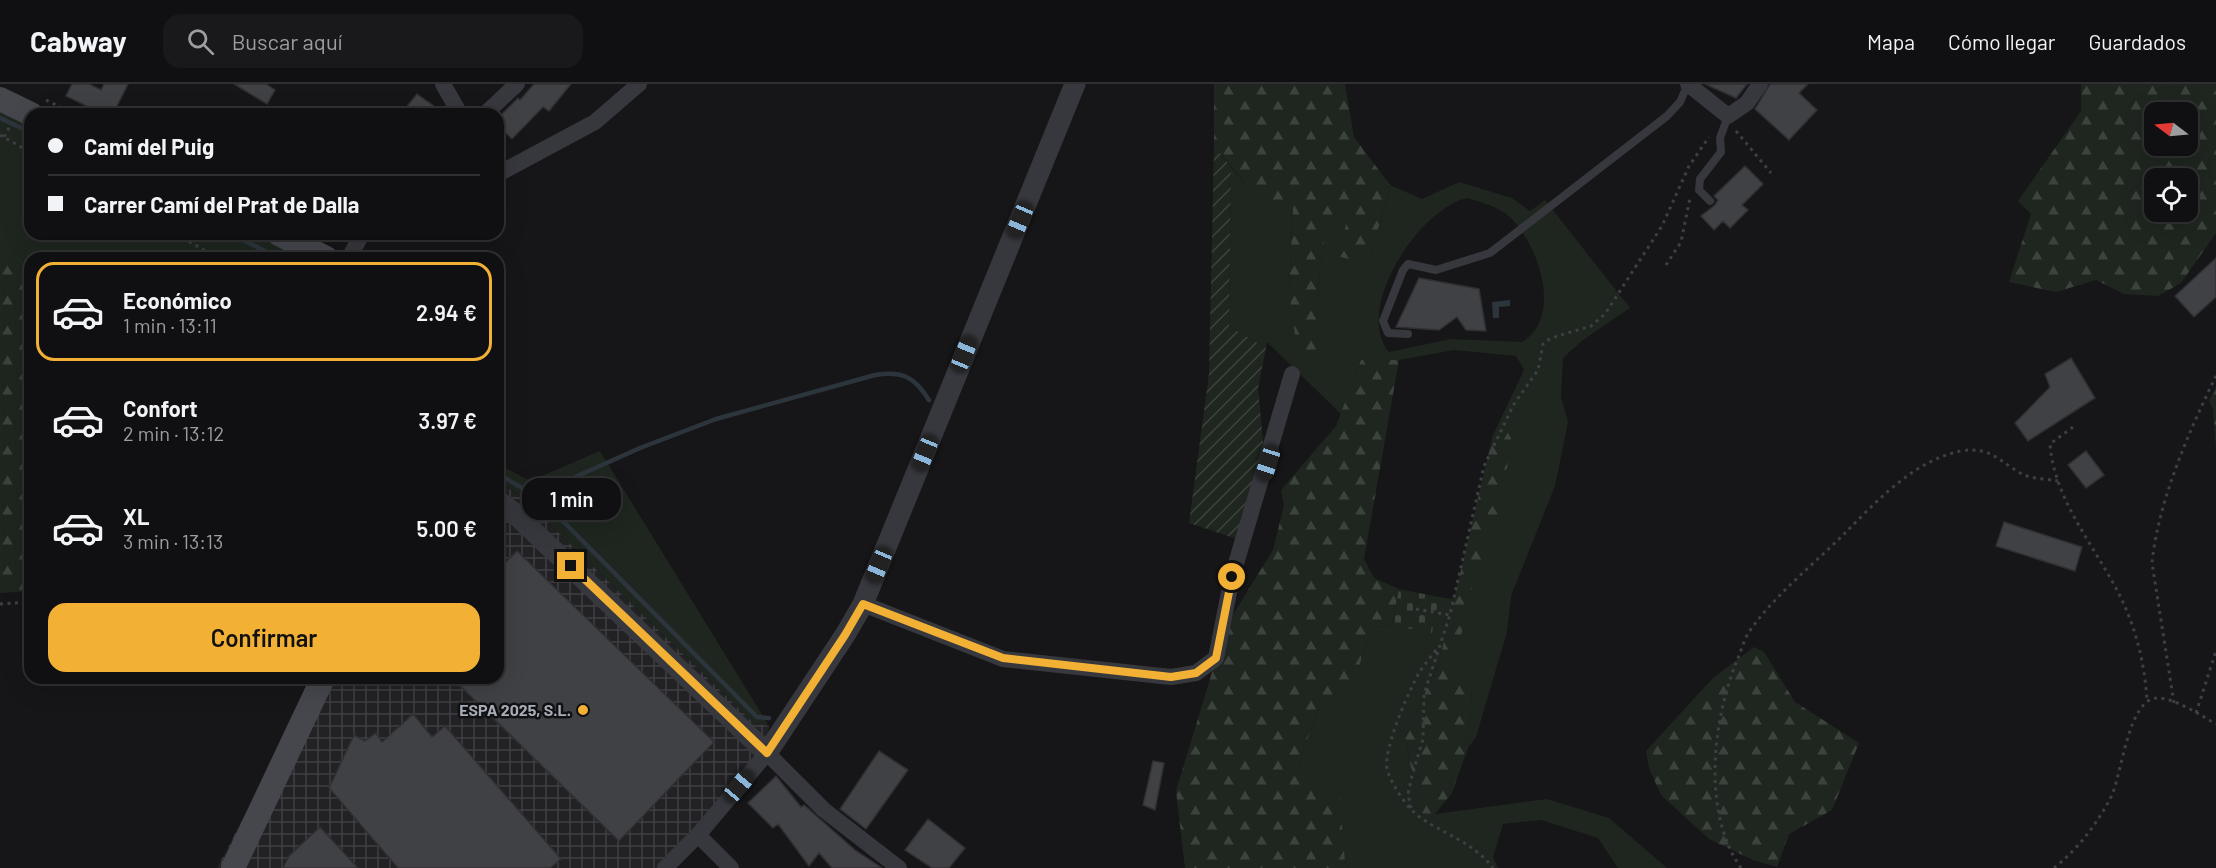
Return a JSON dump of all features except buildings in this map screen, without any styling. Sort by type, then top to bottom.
[{"type":"main road","points":[[0,99],[24,111]]},
{"type":"main road","points":[[291,240],[314,252]]},
{"type":"main road","points":[[233,868],[320,684]]},
{"type":"street","points":[[443,84],[457,108]]},
{"type":"street","points":[[492,108],[517,84]]},
{"type":"street","points":[[504,171],[595,122],[639,84]]},
{"type":"street","points":[[665,868],[698,835],[767,753],[863,604],[1075,84]]},
{"type":"street","points":[[1688,84],[1728,116],[1747,103],[1760,84]]},
{"type":"street","points":[[863,604],[1003,658],[1171,677],[1196,673],[1216,658],[1232,577],[1292,374]]},
{"type":"street","points":[[504,505],[767,753],[824,810],[899,868]]},
{"type":"street","points":[[698,835],[731,868]]},
{"type":"lane","points":[[1408,334],[1389,333],[1383,321],[1403,270],[1408,264],[1436,270],[1490,253],[1667,116],[1680,102],[1688,84]]},
{"type":"lane","points":[[1710,201],[1699,190],[1700,178],[1721,152],[1720,138],[1728,116]]},
{"type":"path","points":[[1728,116],[1730,124],[1771,173]]},
{"type":"path","points":[[1411,808],[1408,794],[1423,739],[1424,694],[1450,615],[1485,466],[1514,404],[1538,370],[1543,344],[1551,338],[1590,326],[1605,314],[1662,226],[1689,166],[1709,136],[1728,116]]},
{"type":"path","points":[[8,129],[2,136],[24,149]]},
{"type":"path","points":[[186,240],[208,252]]},
{"type":"path","points":[[2174,703],[2152,563],[2154,542],[2190,429],[2216,376]]},
{"type":"path","points":[[2073,427],[2050,444],[2051,465],[2068,506],[2121,598],[2145,666],[2147,701]]},
{"type":"path","points":[[1741,868],[1734,857],[1717,810],[1717,733],[1725,688],[1750,630],[1784,592],[1873,505],[1932,458],[1964,450],[1996,455],[2026,476],[2058,481]]},
{"type":"path","points":[[0,604],[24,602]]},
{"type":"path","points":[[1416,609],[1450,615]]},
{"type":"path","points":[[1439,647],[1419,673],[1388,753],[1387,769],[1411,808],[1420,818],[1466,842],[1493,868]]},
{"type":"path","points":[[2196,713],[2216,651]]},
{"type":"path","points":[[2054,868],[2089,834],[2112,796],[2135,715],[2147,701],[2158,698],[2174,703],[2216,724]]},
{"type":"shaded area","points":[[1510,300],[1510,306],[1499,307],[1499,318],[1493,318],[1492,302]]},
{"type":"shaded area","points":[[504,486],[520,495],[753,722],[769,726],[764,766],[672,868],[217,868],[260,786],[308,684],[504,684]]},
{"type":"green space","points":[[1214,84],[1345,84],[1354,137],[1390,185],[1369,263],[1340,257],[1347,218],[1327,222],[1320,268],[1315,374],[1297,349],[1289,291],[1293,207],[1253,193],[1214,145]]},
{"type":"green space","points":[[2081,84],[2216,84],[2216,233],[2181,283],[2158,296],[2124,294],[2096,280],[2056,292],[2009,282],[2031,214],[2018,201],[2081,111]]},
{"type":"green space","points":[[0,109],[24,121],[24,240],[269,240],[294,252],[24,252],[24,267],[0,250]]},
{"type":"green space","points":[[1214,145],[1231,167],[1229,326],[1266,348],[1258,388],[1264,452],[1237,539],[1189,523],[1209,374]]},
{"type":"green space","points":[[1231,167],[1253,193],[1293,206],[1289,291],[1314,373],[1320,268],[1327,221],[1347,217],[1369,263],[1390,185],[1422,199],[1459,182],[1512,198],[1530,211],[1545,200],[1630,308],[1583,340],[1563,358],[1561,397],[1568,422],[1555,486],[1511,596],[1507,632],[1476,737],[1468,748],[1472,691],[1452,675],[1454,658],[1508,434],[1493,435],[1524,370],[1516,356],[1454,350],[1399,360],[1361,360],[1341,414],[1267,342],[1266,348],[1229,326]],"holes":[[[1467,198],[1506,213],[1530,244],[1542,280],[1544,299],[1542,316],[1535,331],[1522,342],[1451,339],[1389,352],[1380,333],[1379,311],[1385,287],[1396,263],[1412,240],[1430,221],[1448,206]]]},
{"type":"green space","points":[[0,250],[24,267],[24,591],[0,593]]},
{"type":"green space","points":[[1361,360],[1399,360],[1364,559],[1374,578],[1399,589],[1392,625],[1374,627],[1363,651],[1356,682],[1318,710],[1298,765],[1315,789],[1339,791],[1345,862],[1348,868],[1185,868],[1176,791],[1226,626],[1273,550],[1284,505],[1281,490],[1336,426]]},
{"type":"green space","points":[[2216,387],[2216,450],[2213,409],[2209,401]]},
{"type":"green space","points":[[1508,433],[1511,438],[1502,506],[1473,584],[1452,675],[1464,679],[1472,691],[1468,748],[1452,793],[1435,814],[1420,813],[1405,737],[1439,662],[1493,435]]},
{"type":"green space","points":[[600,451],[769,726],[753,722],[520,495],[504,486],[504,467],[530,481]]},
{"type":"green space","points":[[1399,589],[1439,597],[1432,633],[1392,625]]},
{"type":"green space","points":[[1439,597],[1454,599],[1439,662],[1405,737],[1420,812],[1435,814],[1547,799],[1609,818],[1667,868],[1618,868],[1598,838],[1541,820],[1503,824],[1493,857],[1498,868],[1348,868],[1315,789],[1298,765],[1318,710],[1356,682],[1363,651],[1374,627],[1392,625],[1432,632]]},
{"type":"green space","points":[[1754,647],[1764,652],[1795,702],[1859,743],[1832,810],[1789,834],[1777,867],[1753,860],[1709,839],[1661,795],[1649,768],[1646,751],[1713,678]]},
{"type":"waterway","points":[[0,118],[24,129]]},
{"type":"waterway","points":[[243,240],[267,252]]},
{"type":"waterway","points":[[535,495],[640,448],[716,419],[875,375],[893,374],[906,377],[918,385],[929,400]]},
{"type":"waterway","points":[[504,477],[541,499],[757,717],[769,718]]},
{"type":"place","name":"ESPA 2025, S.L.","points":[[583,710]]},
{"type":"route","points":[[571,566],[728,719],[767,753],[863,604],[950,640],[1003,658],[1052,666],[1171,677],[1196,673],[1216,658],[1232,577]]}]
